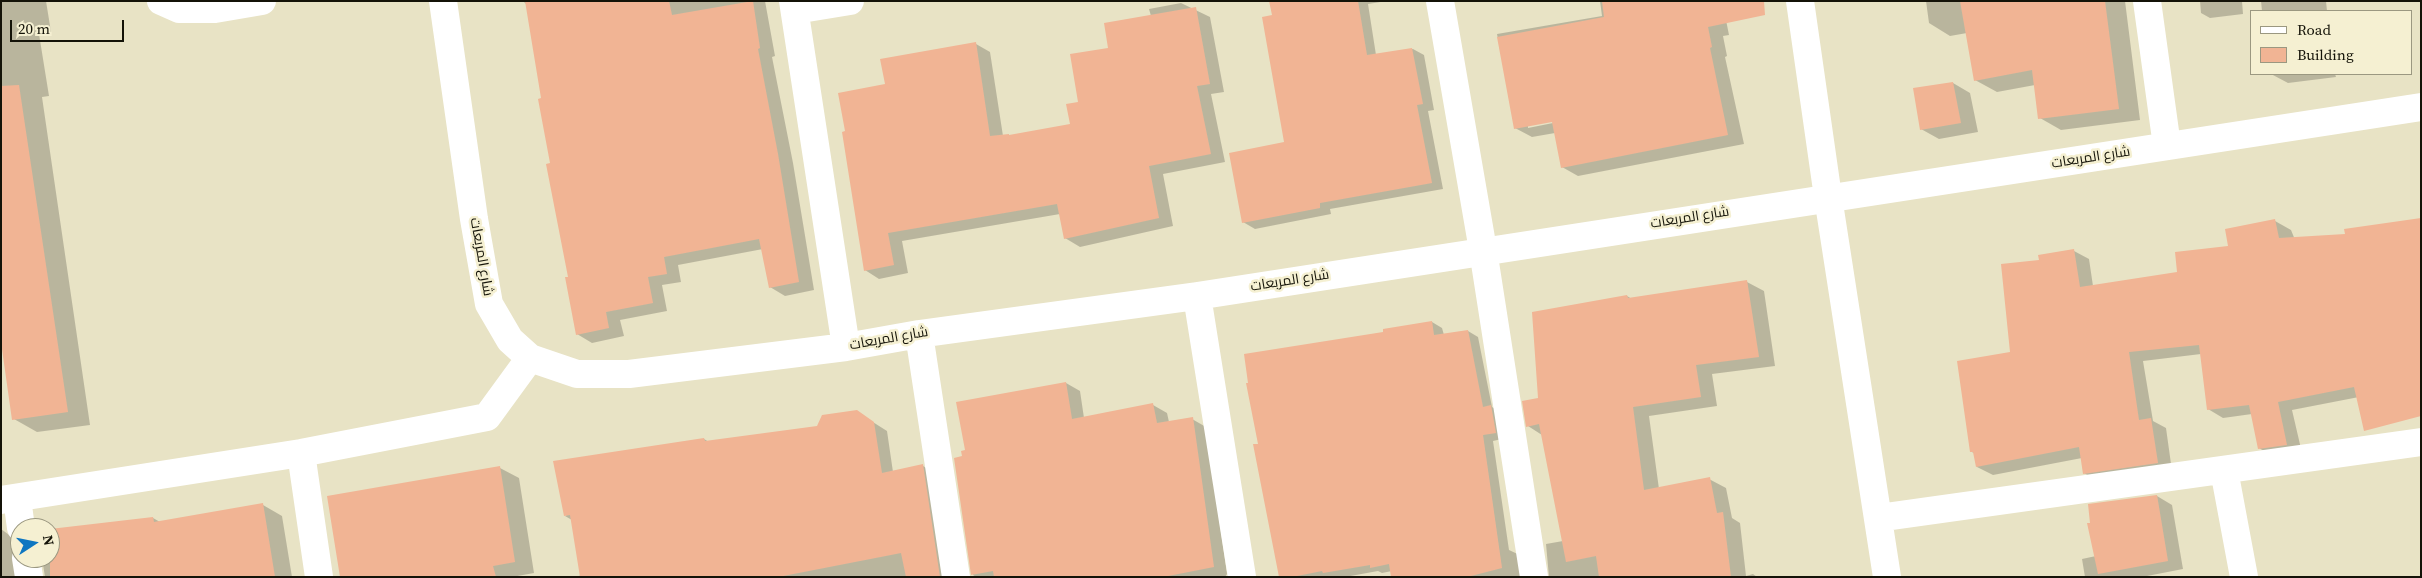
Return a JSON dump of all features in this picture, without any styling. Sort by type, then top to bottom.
[{"type":"street","points":[[161,1],[179,9],[215,9],[262,1]]},
{"type":"street","name":"شارع المربعات","points":[[443,1],[474,219],[490,304],[510,340],[530,358],[577,374],[628,374],[846,347],[919,334],[1197,296],[1483,250],[2421,107]]},
{"type":"street","points":[[846,347],[794,6],[850,1]]},
{"type":"street","points":[[1440,1],[1483,250],[1534,577]]},
{"type":"street","points":[[1800,1],[1828,197],[1887,577]]},
{"type":"street","points":[[2147,1],[2167,146]]},
{"type":"street","points":[[1197,296],[1242,577]]},
{"type":"street","points":[[919,334],[956,577]]},
{"type":"street","points":[[18,518],[9,499],[302,453],[487,417],[530,358]]},
{"type":"street","points":[[1878,518],[2421,442]]},
{"type":"street","points":[[302,453],[320,577]]},
{"type":"street","points":[[2224,470],[2244,577]]},
{"type":"building","points":[[525,1],[669,1],[672,15],[753,1],[760,48],[758,49],[778,154],[799,282],[769,288],[759,239],[664,257],[667,274],[648,277],[653,303],[606,312],[609,328],[576,335],[565,277],[568,277],[546,164],[550,163],[538,99],[541,98]]},
{"type":"building","points":[[1269,1],[1358,1],[1367,55],[1412,48],[1423,104],[1417,105],[1432,183],[1320,203],[1320,208],[1242,223],[1229,153],[1284,142],[1262,17],[1272,15]]},
{"type":"building","points":[[1602,1],[1764,1],[1765,15],[1708,27],[1712,47],[1710,48],[1728,135],[1561,168],[1552,122],[1514,129],[1497,37],[1604,17]]},
{"type":"building","points":[[1960,1],[2105,1],[2119,109],[2038,119],[2032,70],[1974,81]]},
{"type":"building","points":[[1196,7],[1210,84],[1197,86],[1211,154],[1149,166],[1159,218],[1064,239],[1057,204],[888,233],[894,265],[864,271],[842,132],[845,131],[838,93],[885,84],[880,59],[976,42],[990,136],[1009,135],[1070,124],[1066,104],[1078,102],[1070,54],[1108,48],[1104,23]]},
{"type":"building","points":[[1953,82],[1961,123],[1920,130],[1913,88]]},
{"type":"building","points":[[19,85],[68,412],[12,420],[1,342],[1,86]]},
{"type":"building","points":[[2421,218],[2421,416],[2364,431],[2354,387],[2278,402],[2287,445],[2258,449],[2249,405],[2207,410],[2199,345],[2129,352],[2139,420],[2151,418],[2158,463],[2083,474],[2079,447],[1976,467],[1973,452],[1970,452],[1957,361],[2010,352],[2001,264],[2039,260],[2038,255],[2074,249],[2080,287],[2177,272],[2175,252],[2228,246],[2225,229],[2275,219],[2279,238],[2345,234],[2344,229]]},
{"type":"building","points":[[1747,280],[1759,357],[1696,365],[1701,397],[1633,407],[1644,490],[1710,477],[1717,513],[1723,512],[1731,577],[1599,577],[1596,556],[1566,562],[1539,424],[1526,427],[1522,401],[1538,398],[1532,312],[1627,295],[1628,298]]},
{"type":"building","points":[[1432,321],[1434,335],[1468,330],[1483,407],[1491,405],[1496,433],[1483,435],[1502,568],[1467,577],[1391,577],[1389,564],[1370,568],[1370,565],[1323,573],[1322,571],[1292,577],[1279,577],[1253,444],[1258,444],[1246,383],[1248,383],[1244,354],[1383,332],[1383,329]]},
{"type":"building","points":[[1066,382],[1072,419],[1153,403],[1157,423],[1193,417],[1214,567],[1163,577],[994,577],[993,571],[971,575],[954,458],[962,456],[961,451],[965,450],[956,402]]},
{"type":"building","points":[[857,410],[874,422],[882,473],[923,464],[940,577],[906,577],[901,553],[778,577],[580,577],[570,515],[564,516],[553,461],[704,438],[705,441],[817,426],[822,415]]},
{"type":"building","points":[[500,466],[515,562],[493,566],[496,577],[340,577],[327,496]]},
{"type":"building","points":[[2157,495],[2168,561],[2098,574],[2087,523],[2090,523],[2088,504]]},
{"type":"building","points":[[263,503],[275,577],[50,577],[50,568],[60,568],[60,528],[153,517],[154,522]]}]
